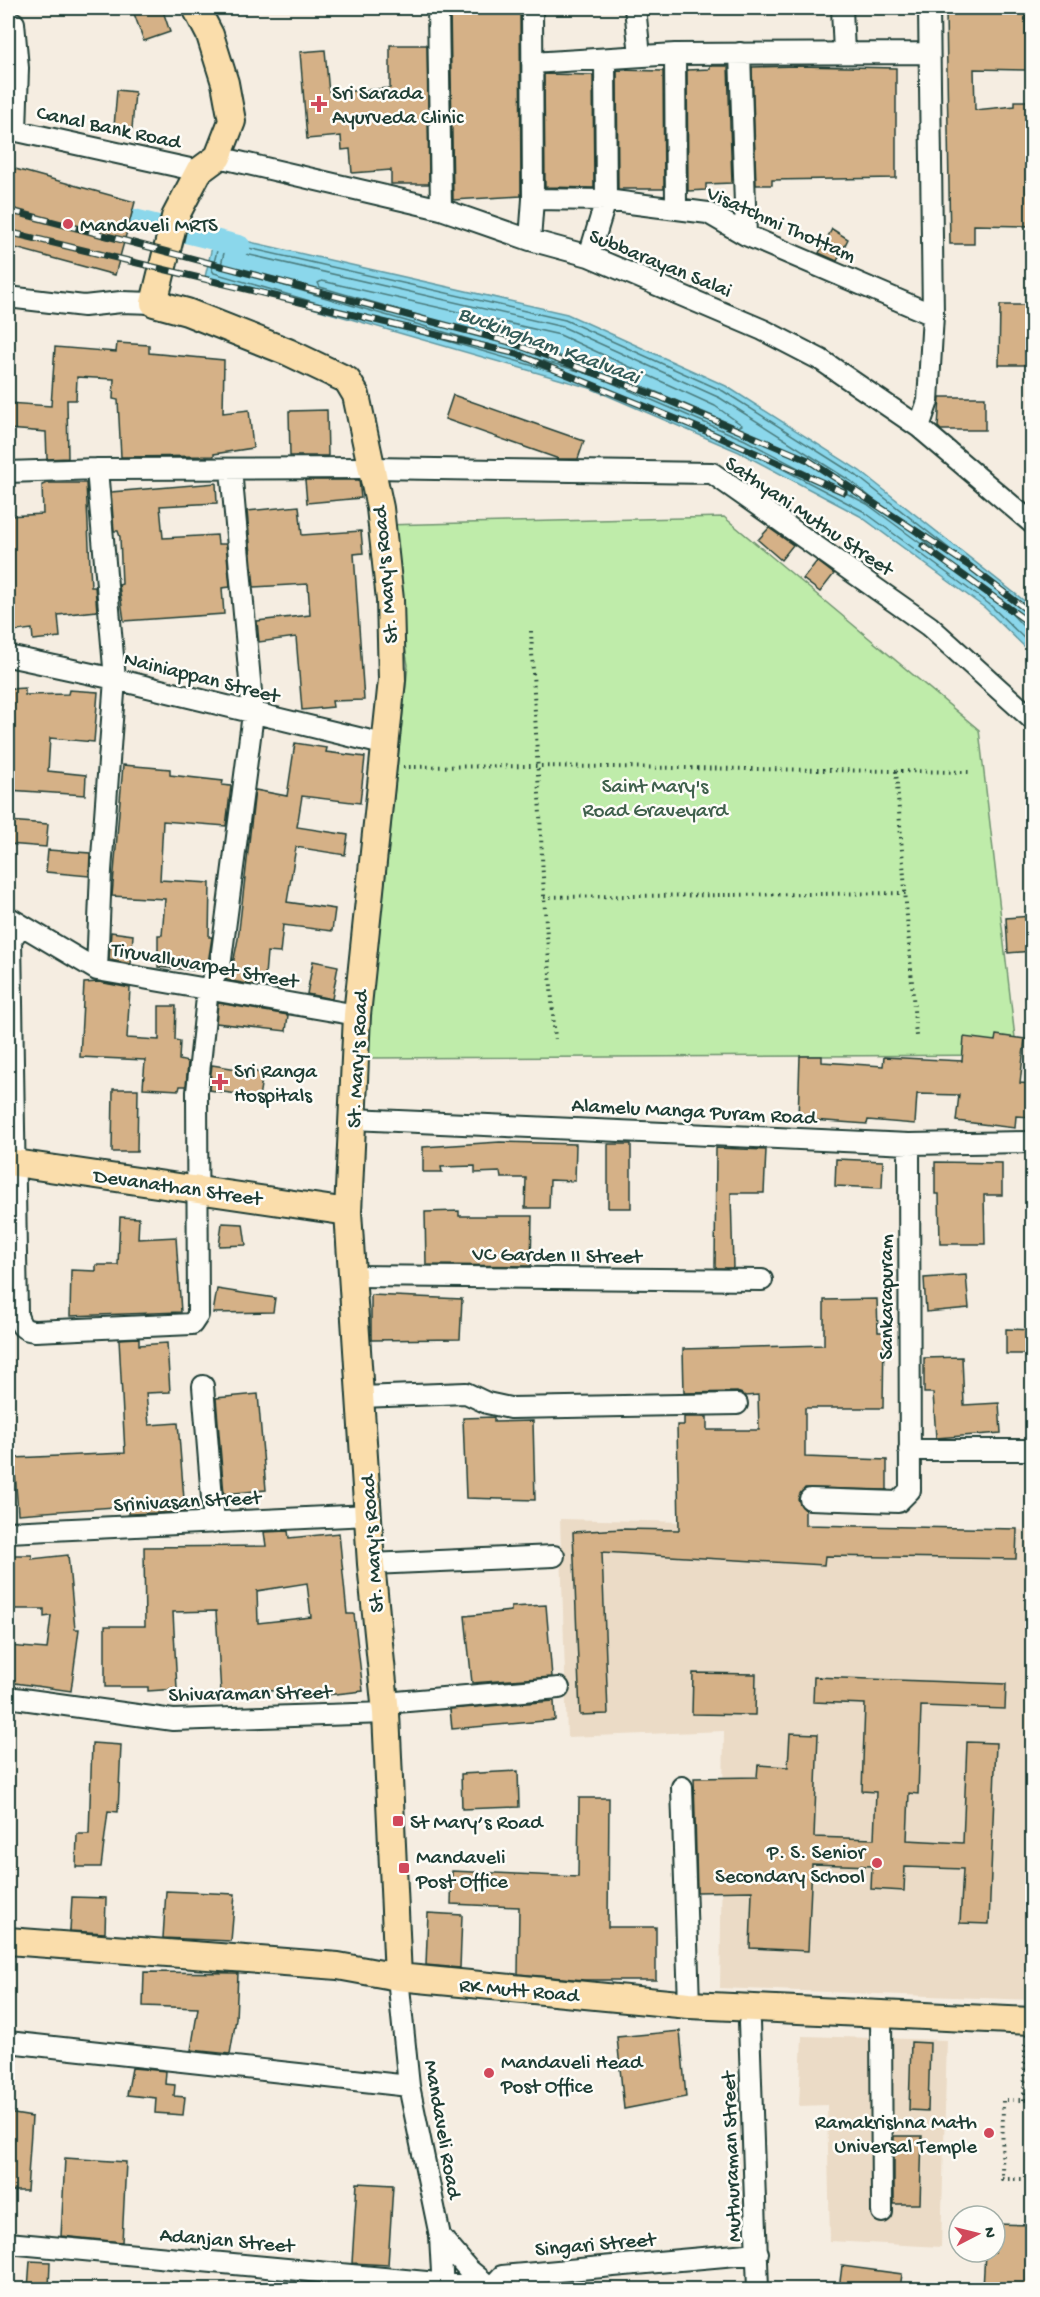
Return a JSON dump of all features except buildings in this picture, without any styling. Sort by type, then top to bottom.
[{"type":"main road","points":[[154,303],[175,217],[209,164],[232,121],[225,83],[201,8]]},
{"type":"main road","name":"St. Mary's Road","points":[[154,303],[187,312],[278,348],[347,380],[356,395],[380,508],[390,600],[392,680],[357,1015],[348,1212],[369,1515],[370,1564],[386,1708],[398,1977]]},
{"type":"main road","name":"Devanathan Street","points":[[12,1163],[348,1212]]},
{"type":"main road","name":"RK Mutt Road","points":[[8,1941],[338,1966],[398,1977],[689,2005],[881,2012],[1030,2021]]},
{"type":"street","points":[[438,8],[441,209]]},
{"type":"street","points":[[530,240],[533,199],[532,8]]},
{"type":"street","points":[[635,8],[640,55]]},
{"type":"street","points":[[842,8],[844,53]]},
{"type":"street","points":[[919,427],[928,401],[933,315],[928,8]]},
{"type":"street","points":[[12,19],[18,68],[12,130]]},
{"type":"street","points":[[532,63],[605,61],[640,55],[675,54],[929,52]]},
{"type":"street","points":[[740,53],[746,235]]},
{"type":"street","points":[[675,54],[676,207]]},
{"type":"street","points":[[589,256],[606,200],[605,61]]},
{"type":"street","name":"Canal Bank Road","points":[[12,130],[209,164]]},
{"type":"street","name":"Subbarayan Salai","points":[[209,164],[441,209],[530,240],[589,256],[763,330],[821,360],[919,427],[1032,523]]},
{"type":"street","name":"Visatchmi Thottam","points":[[533,199],[606,200],[676,207],[708,213],[746,235],[933,315]]},
{"type":"street","points":[[8,297],[84,306],[121,302],[154,303]]},
{"type":"street","name":"Sathyani Muthu Street","points":[[8,472],[97,469],[371,468],[712,473],[929,626],[1032,719]]},
{"type":"street","points":[[97,469],[115,679],[101,871],[97,970]]},
{"type":"street","points":[[14,922],[11,940],[12,1163],[17,1315],[20,1325],[26,1330],[186,1325],[196,1320],[197,1092],[208,988],[220,967],[253,714],[231,470]]},
{"type":"street","name":"Nainiappan Street","points":[[8,656],[115,679],[253,714],[383,756]]},
{"type":"street","name":"Tiruvalluvarpet Street","points":[[14,922],[97,970],[357,1015]]},
{"type":"street","name":"Alamelu Manga Puram Road","points":[[352,1119],[909,1144],[1032,1142]]},
{"type":"street","name":"Sankarapuram","points":[[810,1499],[898,1502],[910,1490],[909,1144]]},
{"type":"street","name":"VC Garden II Street","points":[[352,1276],[762,1281]]},
{"type":"street","points":[[203,1386],[214,1523]]},
{"type":"street","points":[[360,1397],[466,1393],[487,1403],[510,1408],[737,1404]]},
{"type":"street","points":[[909,1450],[1032,1450]]},
{"type":"street","name":"Srinivasan Street","points":[[8,1532],[369,1515]]},
{"type":"street","points":[[370,1564],[554,1556]]},
{"type":"street","name":"Shivaraman Street","points":[[8,1696],[173,1720],[386,1708],[559,1688]]},
{"type":"street","points":[[682,1786],[689,2005]]},
{"type":"street","points":[[8,1941],[8,1951]]},
{"type":"street","name":"Mandaveli Road","points":[[398,1977],[409,2086],[440,2236],[443,2286]]},
{"type":"street","points":[[881,2012],[882,2212]]},
{"type":"street","name":"Muthuraman Street","points":[[749,2023],[758,2289]]},
{"type":"street","points":[[8,2042],[409,2086]]},
{"type":"street","points":[[440,2236],[468,2269],[491,2289]]},
{"type":"street","name":"Adanjan Street","points":[[8,2243],[443,2286]]},
{"type":"street","name":"Singari Street","points":[[491,2289],[502,2276],[758,2253]]},
{"type":"street","points":[[443,2286],[491,2289]]},
{"type":"path","points":[[531,631],[544,897],[555,1039]]},
{"type":"path","points":[[383,756],[538,766],[969,772]]},
{"type":"path","points":[[896,771],[916,1036]]},
{"type":"path","points":[[544,897],[906,893]]},
{"type":"path","points":[[1024,2100],[1030,2021]]},
{"type":"path","points":[[1032,2100],[1003,2100],[1002,2179],[1032,2180]]},
{"type":"shaded area","name":"P. S. Senior Secondary School","points":[[560,1519],[1027,1530],[1027,1704],[1032,1704],[1032,2000],[720,1988],[724,1731],[567,1737]]},
{"type":"shaded area","points":[[802,2036],[947,2040],[941,2247],[830,2241],[827,2105],[799,2106]]},
{"type":"green space","name":"Saint Mary's Road Graveyard","points":[[724,517],[979,730],[1017,1055],[366,1058],[408,665],[383,525]]},
{"type":"water","points":[[215,234],[567,314],[726,386],[860,471],[1032,607],[1032,654],[985,608],[860,516],[739,452],[590,388],[205,277]]},
{"type":"waterway","name":"Buckingham Kaalvaai","points":[[104,212],[240,246]]},
{"type":"railway","points":[[8,210],[506,341],[660,397],[808,460],[968,565],[1032,614]]},
{"type":"railway","points":[[8,232],[517,354],[708,432],[844,492]]},
{"type":"railway","points":[[923,546],[1032,625]]},
{"type":"place","name":"Sri Sarada Ayurveda Clinic","points":[[319,104]]},
{"type":"place","name":"Mandaveli MRTS","points":[[68,224]]},
{"type":"place","name":"Sri Ranga Hospitals","points":[[220,1082]]},
{"type":"place","name":"St Mary’s Road","points":[[398,1821]]},
{"type":"place","name":"P. S. Senior Secondary School","points":[[877,1863]]},
{"type":"place","name":"Mandaveli Post Office","points":[[404,1868]]},
{"type":"place","name":"Mandaveli Head Post Office","points":[[489,2073]]},
{"type":"place","name":"Ramakrishna Math Universal Temple","points":[[989,2133]]}]
